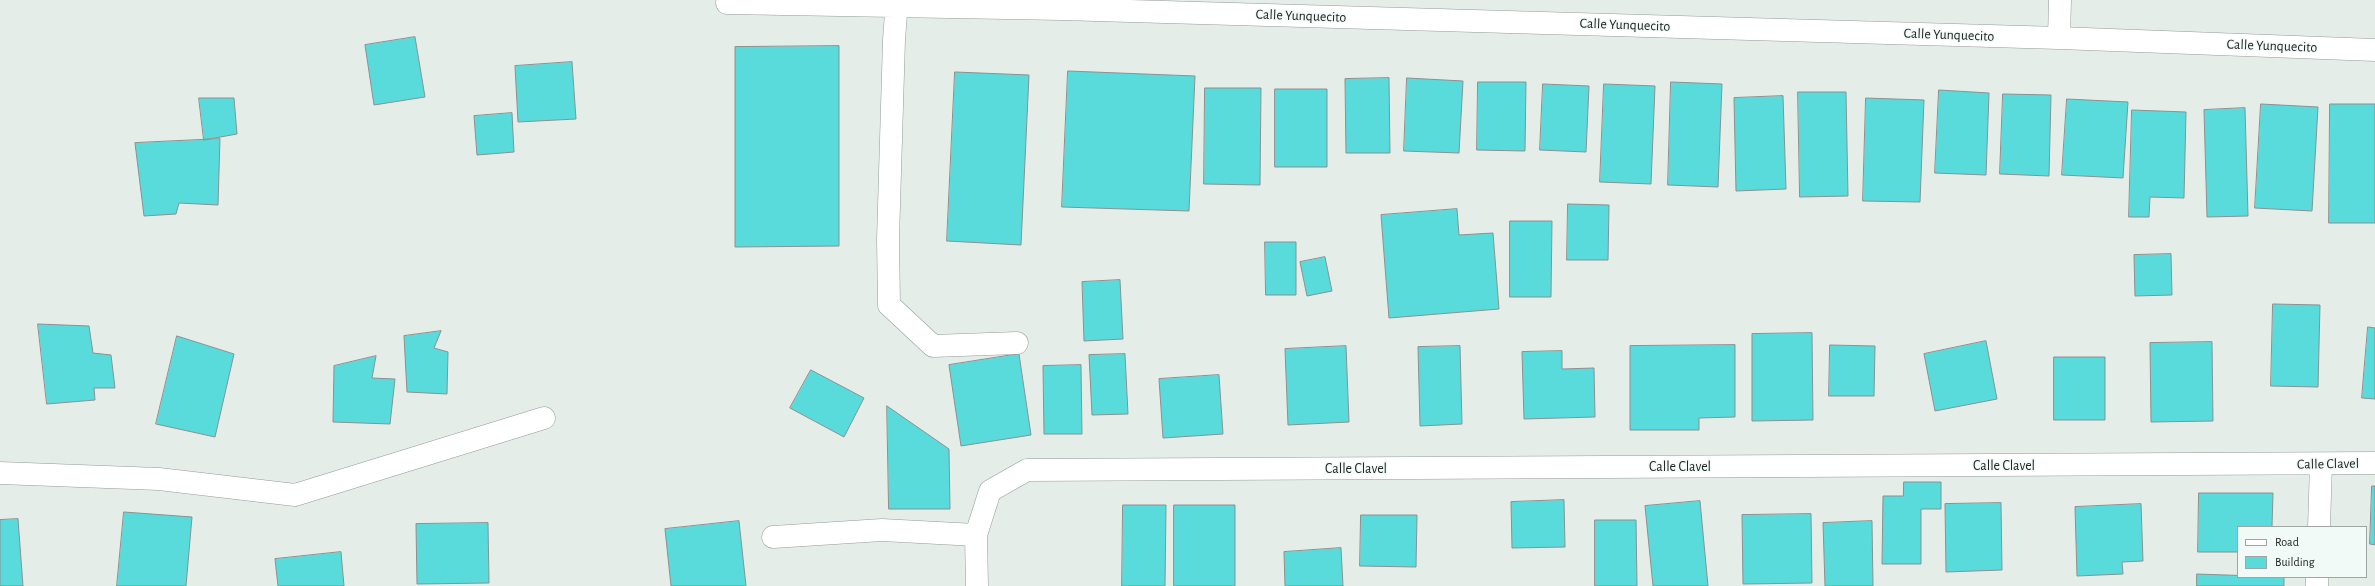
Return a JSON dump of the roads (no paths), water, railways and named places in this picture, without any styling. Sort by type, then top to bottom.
[{"type":"street","points":[[2059,38],[2060,0]]},
{"type":"street","name":"Calle Yunquecito","points":[[727,3],[874,6],[897,3],[2059,38],[2375,50]]},
{"type":"street","points":[[897,3],[894,40],[888,239],[889,305],[933,346],[1017,343]]},
{"type":"street","points":[[0,473],[159,479],[295,495],[544,418]]},
{"type":"street","name":"Calle Clavel","points":[[976,535],[990,491],[1027,470],[2375,463]]},
{"type":"street","points":[[2319,526],[2321,464]]},
{"type":"street","points":[[773,537],[882,530],[976,535],[977,586]]}]
